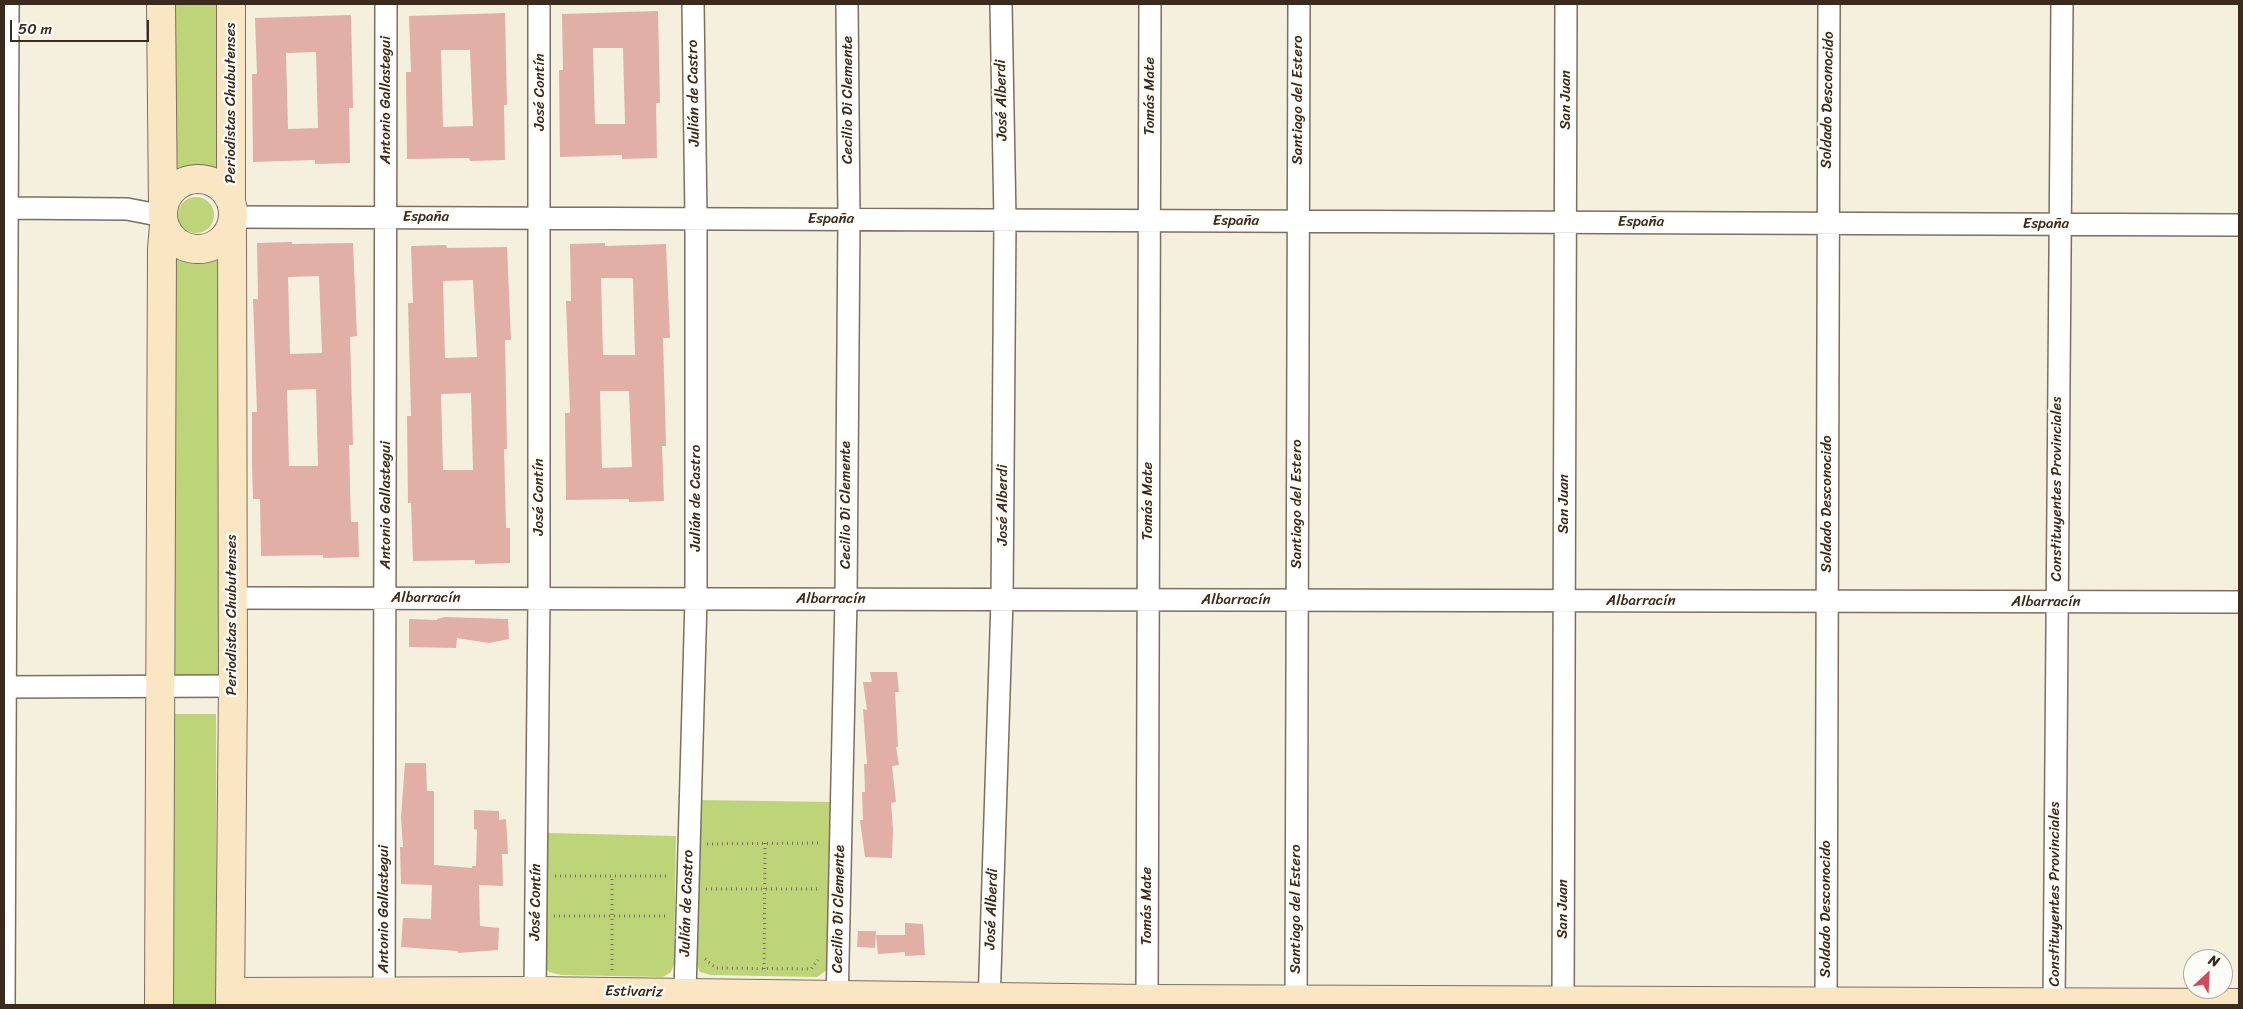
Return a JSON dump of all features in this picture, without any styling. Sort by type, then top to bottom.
[{"type":"street","points":[[4,1005],[5,208],[8,4]]},
{"type":"street","points":[[159,1005],[163,218],[161,4]]},
{"type":"street","name":"Periodistas Chubutenses","points":[[230,999],[233,686],[231,4]]},
{"type":"street","name":"Antonio Gallastegui","points":[[384,999],[386,4]]},
{"type":"street","name":"José Contín","points":[[535,991],[539,598],[539,4]]},
{"type":"street","name":"Julián de Castro","points":[[685,992],[696,599],[696,218],[693,4]]},
{"type":"street","name":"Cecilio Di Clemente","points":[[837,999],[846,599],[849,219],[847,4]]},
{"type":"street","name":"José Alberdi","points":[[989,1001],[1002,600],[1005,220],[1000,4]]},
{"type":"street","name":"Tomás Mate","points":[[1147,998],[1150,4]]},
{"type":"street","name":"Santiago del Estero","points":[[1296,1002],[1299,4]]},
{"type":"street","name":"San Juan","points":[[1563,1002],[1566,4]]},
{"type":"street","name":"Soldado Desconocido","points":[[1826,1004],[1829,4]]},
{"type":"street","name":"Constituyentes Provinciales","points":[[2054,1004],[2062,4]]},
{"type":"street","points":[[192,180],[204,180],[215,184],[225,191],[232,214],[227,235],[219,243],[209,248],[198,250],[187,248],[177,243],[169,235],[163,218],[165,202],[171,191],[180,184],[192,180]]},
{"type":"street","points":[[5,208],[127,209],[163,218]]},
{"type":"street","name":"España","points":[[232,214],[540,218],[2239,225]]},
{"type":"street","name":"Albarracín","points":[[233,598],[2239,602]]},
{"type":"street","points":[[4,687],[233,686]]},
{"type":"street","name":"Estivariz","points":[[230,999],[384,999],[535,991],[685,992],[837,999],[989,1001],[1147,998],[1296,1002],[2239,1003]]},
{"type":"path","points":[[822,834],[822,852]]},
{"type":"path","points":[[706,844],[822,844]]},
{"type":"path","points":[[764,968],[765,844]]},
{"type":"path","points":[[670,866],[670,884]]},
{"type":"path","points":[[554,868],[554,884]]},
{"type":"path","points":[[554,876],[670,876]]},
{"type":"path","points":[[612,876],[612,972]]},
{"type":"path","points":[[821,880],[821,899]]},
{"type":"path","points":[[705,889],[821,889]]},
{"type":"path","points":[[553,908],[553,926]]},
{"type":"path","points":[[553,916],[670,916],[670,908]]},
{"type":"path","points":[[686,959],[704,958],[716,968],[811,969],[821,957]]},
{"type":"path","points":[[602,972],[622,972]]},
{"type":"green space","points":[[172,4],[220,4],[219,177],[196,170],[171,177]]},
{"type":"green space","points":[[196,197],[209,202],[214,215],[209,228],[196,233],[183,228],[178,215],[183,202]]},
{"type":"green space","points":[[171,252],[196,259],[219,252],[220,679],[172,679]]},
{"type":"green space","points":[[169,714],[216,714],[217,1005],[169,1005]]},
{"type":"green space","points":[[698,800],[832,802],[830,959],[827,970],[817,977],[711,975],[700,972],[696,962]]},
{"type":"green space","points":[[546,833],[676,836],[674,964],[671,972],[663,977],[561,975],[549,972],[544,965]]},
{"type":"building","points":[[658,11],[660,103],[656,103],[657,158],[622,159],[622,155],[560,157],[559,70],[563,70],[562,14]],"holes":[[[593,48],[623,48],[625,124],[595,124]]]},
{"type":"building","points":[[505,13],[507,105],[504,105],[505,160],[470,161],[469,158],[407,159],[406,72],[411,72],[409,16]],"holes":[[[441,50],[470,50],[473,126],[443,127]]]},
{"type":"building","points":[[351,15],[353,108],[349,108],[350,163],[315,164],[315,160],[253,162],[252,74],[257,74],[255,18]],"holes":[[[316,52],[318,128],[288,129],[286,53]]]},
{"type":"building","points":[[257,243],[353,243],[357,336],[350,337],[353,445],[349,445],[351,522],[358,522],[359,557],[323,558],[323,555],[261,556],[260,499],[253,499],[252,463],[252,412],[257,412],[253,299],[258,299]],"holes":[[[319,276],[322,353],[290,354],[288,277]],[[316,389],[318,466],[289,466],[287,390]]]},
{"type":"building","points":[[605,243],[605,246],[666,244],[670,338],[663,338],[666,446],[662,446],[664,501],[629,502],[629,499],[566,500],[565,413],[570,413],[566,301],[571,301],[570,244]],"holes":[[[601,278],[632,278],[633,280],[635,355],[603,355]],[[600,391],[629,391],[632,467],[602,468]]]},
{"type":"building","points":[[446,245],[447,248],[507,247],[511,340],[505,340],[507,449],[504,449],[506,528],[510,528],[510,563],[475,564],[475,560],[413,561],[411,503],[408,503],[407,416],[411,416],[408,303],[413,303],[411,246]],"holes":[[[473,280],[477,357],[445,358],[443,281]],[[471,393],[473,470],[443,470],[441,394]]]},
{"type":"building","points":[[445,617],[508,619],[509,639],[489,643],[457,638],[456,648],[409,647],[409,619],[437,620]]},
{"type":"building","points":[[870,672],[897,672],[899,692],[895,692],[898,747],[896,747],[899,765],[892,766],[896,802],[891,803],[893,829],[892,858],[865,857],[860,820],[863,820],[862,792],[865,792],[864,764],[867,764],[863,709],[867,710],[863,682],[872,682]]},
{"type":"building","points":[[405,763],[426,763],[427,791],[434,791],[434,865],[472,868],[472,866],[476,866],[477,830],[474,829],[474,810],[499,811],[499,820],[506,819],[508,854],[502,854],[503,886],[479,885],[480,926],[499,928],[498,950],[458,953],[458,951],[401,947],[403,918],[431,919],[432,885],[401,884],[400,847],[403,847],[401,818]]},
{"type":"building","points":[[905,923],[923,924],[925,955],[905,956],[905,952],[878,954],[876,935],[905,935]]},
{"type":"building","points":[[858,931],[876,931],[875,948],[857,947]]}]
